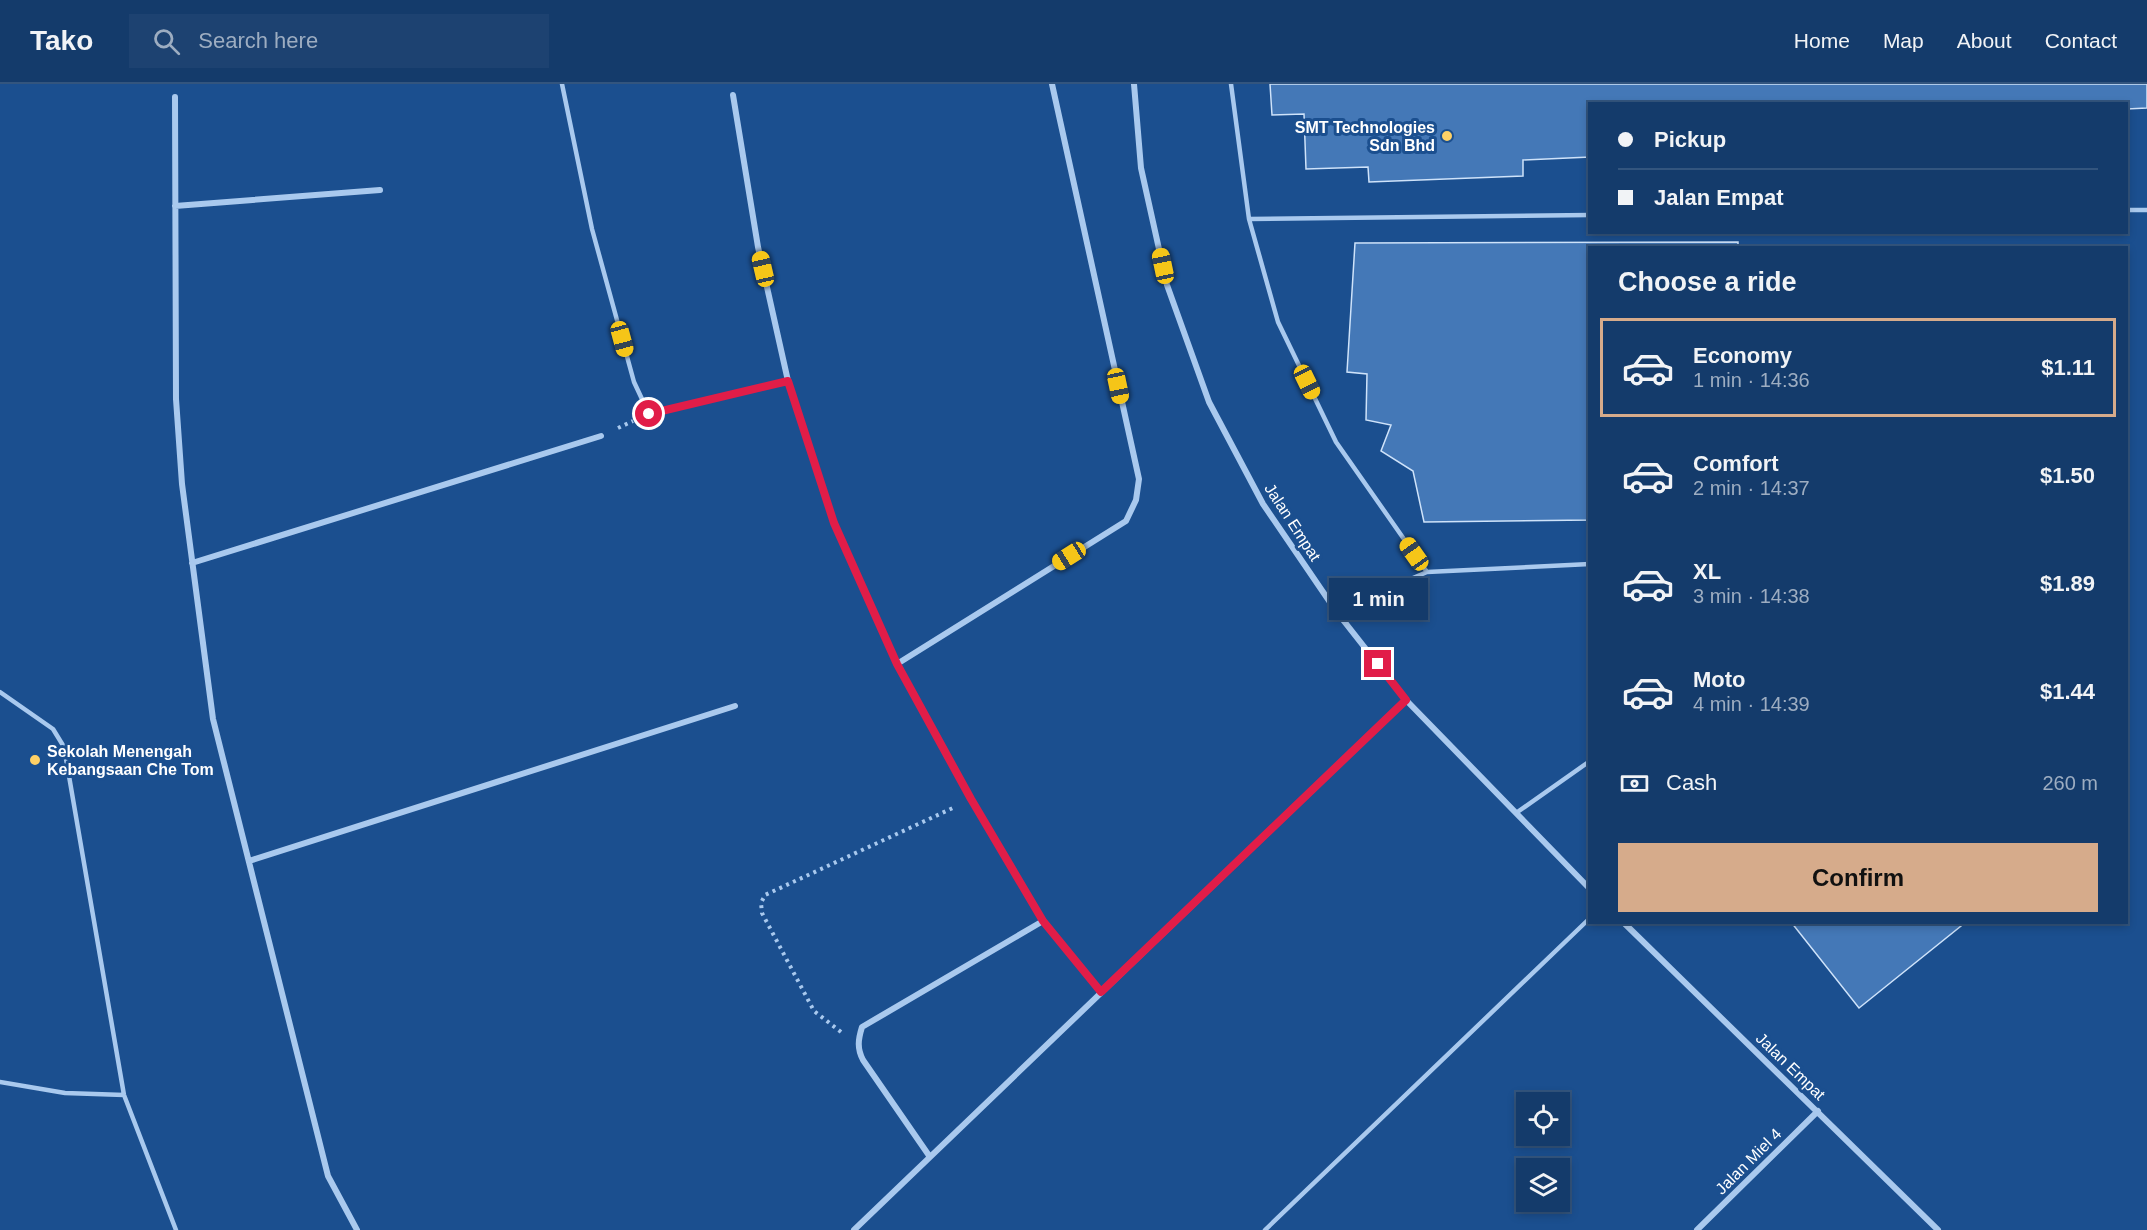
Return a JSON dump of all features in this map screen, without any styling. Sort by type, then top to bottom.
[{"type":"street","points":[[897,664],[1126,521],[1136,500],[1139,479],[1052,84]]},
{"type":"street","name":"Jalan Empat","points":[[1134,84],[1141,168],[1167,285],[1209,402],[1263,504],[1336,611],[1406,700],[1588,887]]},
{"type":"street","points":[[733,94],[758,246],[788,381],[834,523],[897,664],[971,799],[1043,921],[1101,992]]},
{"type":"street","points":[[175,97],[176,399],[182,484],[213,719],[328,1176],[357,1230]]},
{"type":"street","points":[[175,206],[380,190]]},
{"type":"street","points":[[192,563],[601,436]]},
{"type":"street","points":[[854,1230],[1406,700]]},
{"type":"street","points":[[249,861],[735,706]]},
{"type":"street","points":[[930,1156],[863,1060],[859,1052],[858,1040],[862,1027],[1043,921]]},
{"type":"street","name":"Jalan Empat","points":[[1625,924],[1938,1230]]},
{"type":"street","name":"Jalan Miel 4","points":[[1697,1230],[1818,1111]]},
{"type":"lane","points":[[562,84],[592,229],[634,382],[649,414],[788,381]]},
{"type":"lane","points":[[1232,84],[1249,219],[1278,322],[1336,442],[1427,572]]},
{"type":"lane","points":[[2128,210],[2147,210]]},
{"type":"lane","points":[[1249,219],[1588,215]]},
{"type":"lane","points":[[1336,611],[1427,572],[1588,564]]},
{"type":"lane","points":[[0,692],[53,729],[64,747],[124,1095],[176,1230]]},
{"type":"lane","points":[[1516,813],[1588,763]]},
{"type":"lane","points":[[1265,1230],[1588,920]]},
{"type":"lane","points":[[0,1082],[65,1093],[124,1095]]},
{"type":"path","points":[[601,436],[649,414]]},
{"type":"path","points":[[858,1040],[836,1029],[814,1011],[762,913],[765,895],[971,799]]},
{"type":"building","name":"SMT Technologies Sdn Bhd","points":[[1270,84],[2147,84],[2147,108],[2128,109],[2128,102],[1588,102],[1588,157],[1523,160],[1523,176],[1369,182],[1368,167],[1306,169],[1304,114],[1272,115]]},
{"type":"building","points":[[1738,242],[1738,246],[1588,246],[1588,520],[1424,522],[1413,471],[1381,451],[1391,425],[1366,420],[1367,374],[1347,372],[1355,243]]},
{"type":"building","points":[[1793,924],[1964,924],[1859,1008]]},
{"type":"place","name":"SMT Technologies Sdn Bhd","points":[[1447,136]]},
{"type":"place","name":"Sekolah Menengah Kebangsaan Che Tom","points":[[35,760]]},
{"type":"route","points":[[649,414],[788,381],[834,523],[897,664],[971,799],[1043,921],[1101,992],[1406,700],[1378,664]]}]
